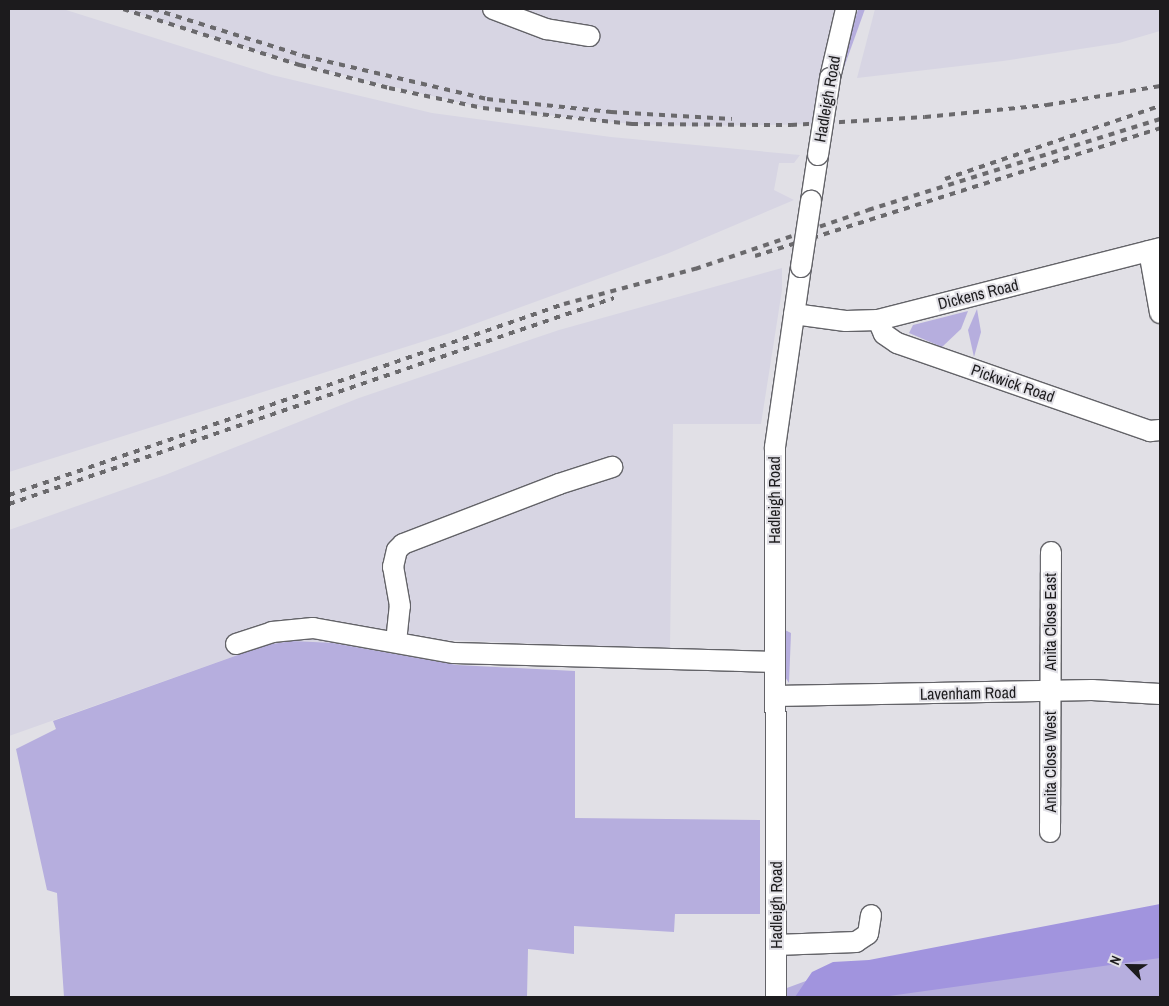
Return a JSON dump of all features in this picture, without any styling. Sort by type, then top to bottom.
[{"type":"street","points":[[493,9],[546,29],[589,36]]},
{"type":"street","name":"Hadleigh Road","points":[[776,997],[775,447],[830,78],[846,9]]},
{"type":"street","points":[[1155,249],[1160,313]]},
{"type":"street","name":"Dickens Road","points":[[794,314],[846,321],[878,320],[1155,249]]},
{"type":"street","name":"Pickwick Road","points":[[878,320],[884,334],[897,343],[1150,430],[1160,430]]},
{"type":"street","points":[[396,642],[400,606],[393,567],[398,550],[403,544],[559,484],[612,467]]},
{"type":"street","name":"Anita Close East","points":[[1050,691],[1051,552]]},
{"type":"street","points":[[236,644],[272,632],[313,628],[436,651],[472,654],[775,662]]},
{"type":"street","name":"Lavenham Road","points":[[775,696],[1113,690],[1160,694]]},
{"type":"street","name":"Anita Close West","points":[[1050,691],[1050,832]]},
{"type":"street","points":[[776,946],[856,942],[868,934],[871,915]]},
{"type":"shaded area","points":[[9,9],[63,9],[272,75],[432,113],[611,137],[800,155],[794,163],[779,163],[774,190],[794,200],[669,253],[450,333],[9,472]]},
{"type":"shaded area","points":[[123,9],[846,9],[824,124],[698,126],[632,124],[483,108],[300,65]]},
{"type":"shaded area","points":[[858,9],[865,9],[842,73],[848,45]]},
{"type":"shaded area","points":[[875,9],[1160,9],[1160,31],[1119,43],[1003,61],[857,78]]},
{"type":"shaded area","points":[[782,268],[782,290],[761,424],[673,424],[670,649],[420,639],[411,634],[407,641],[390,652],[333,643],[266,645],[9,736],[9,530],[165,475],[359,398],[559,330]]},
{"type":"shaded area","points":[[977,309],[981,332],[974,357],[968,330]]},
{"type":"shaded area","points":[[968,311],[961,329],[942,347],[909,333],[913,325]]},
{"type":"shaded area","points":[[785,630],[791,633],[789,683],[785,677]]},
{"type":"shaded area","points":[[292,641],[333,643],[457,665],[575,671],[575,818],[760,820],[760,914],[675,914],[674,932],[574,926],[574,954],[528,949],[527,997],[64,997],[57,893],[47,890],[16,749],[56,729],[53,721],[266,645]]},
{"type":"shaded area","points":[[1160,904],[1160,958],[882,997],[795,997],[812,972],[833,962],[869,960]]},
{"type":"shaded area","points":[[1160,914],[1160,997],[776,997],[776,992],[833,971]]},
{"type":"railway","points":[[123,9],[300,65],[389,88],[483,108],[632,124],[791,125],[925,117],[1047,105],[1160,86]]},
{"type":"railway","points":[[153,9],[304,56],[487,99],[611,112],[732,119]]},
{"type":"railway","points":[[945,179],[1160,106]]},
{"type":"railway","points":[[9,495],[564,304],[695,269],[868,210],[1160,119]]},
{"type":"railway","points":[[755,256],[1160,128]]},
{"type":"railway","points":[[9,504],[614,298]]}]
